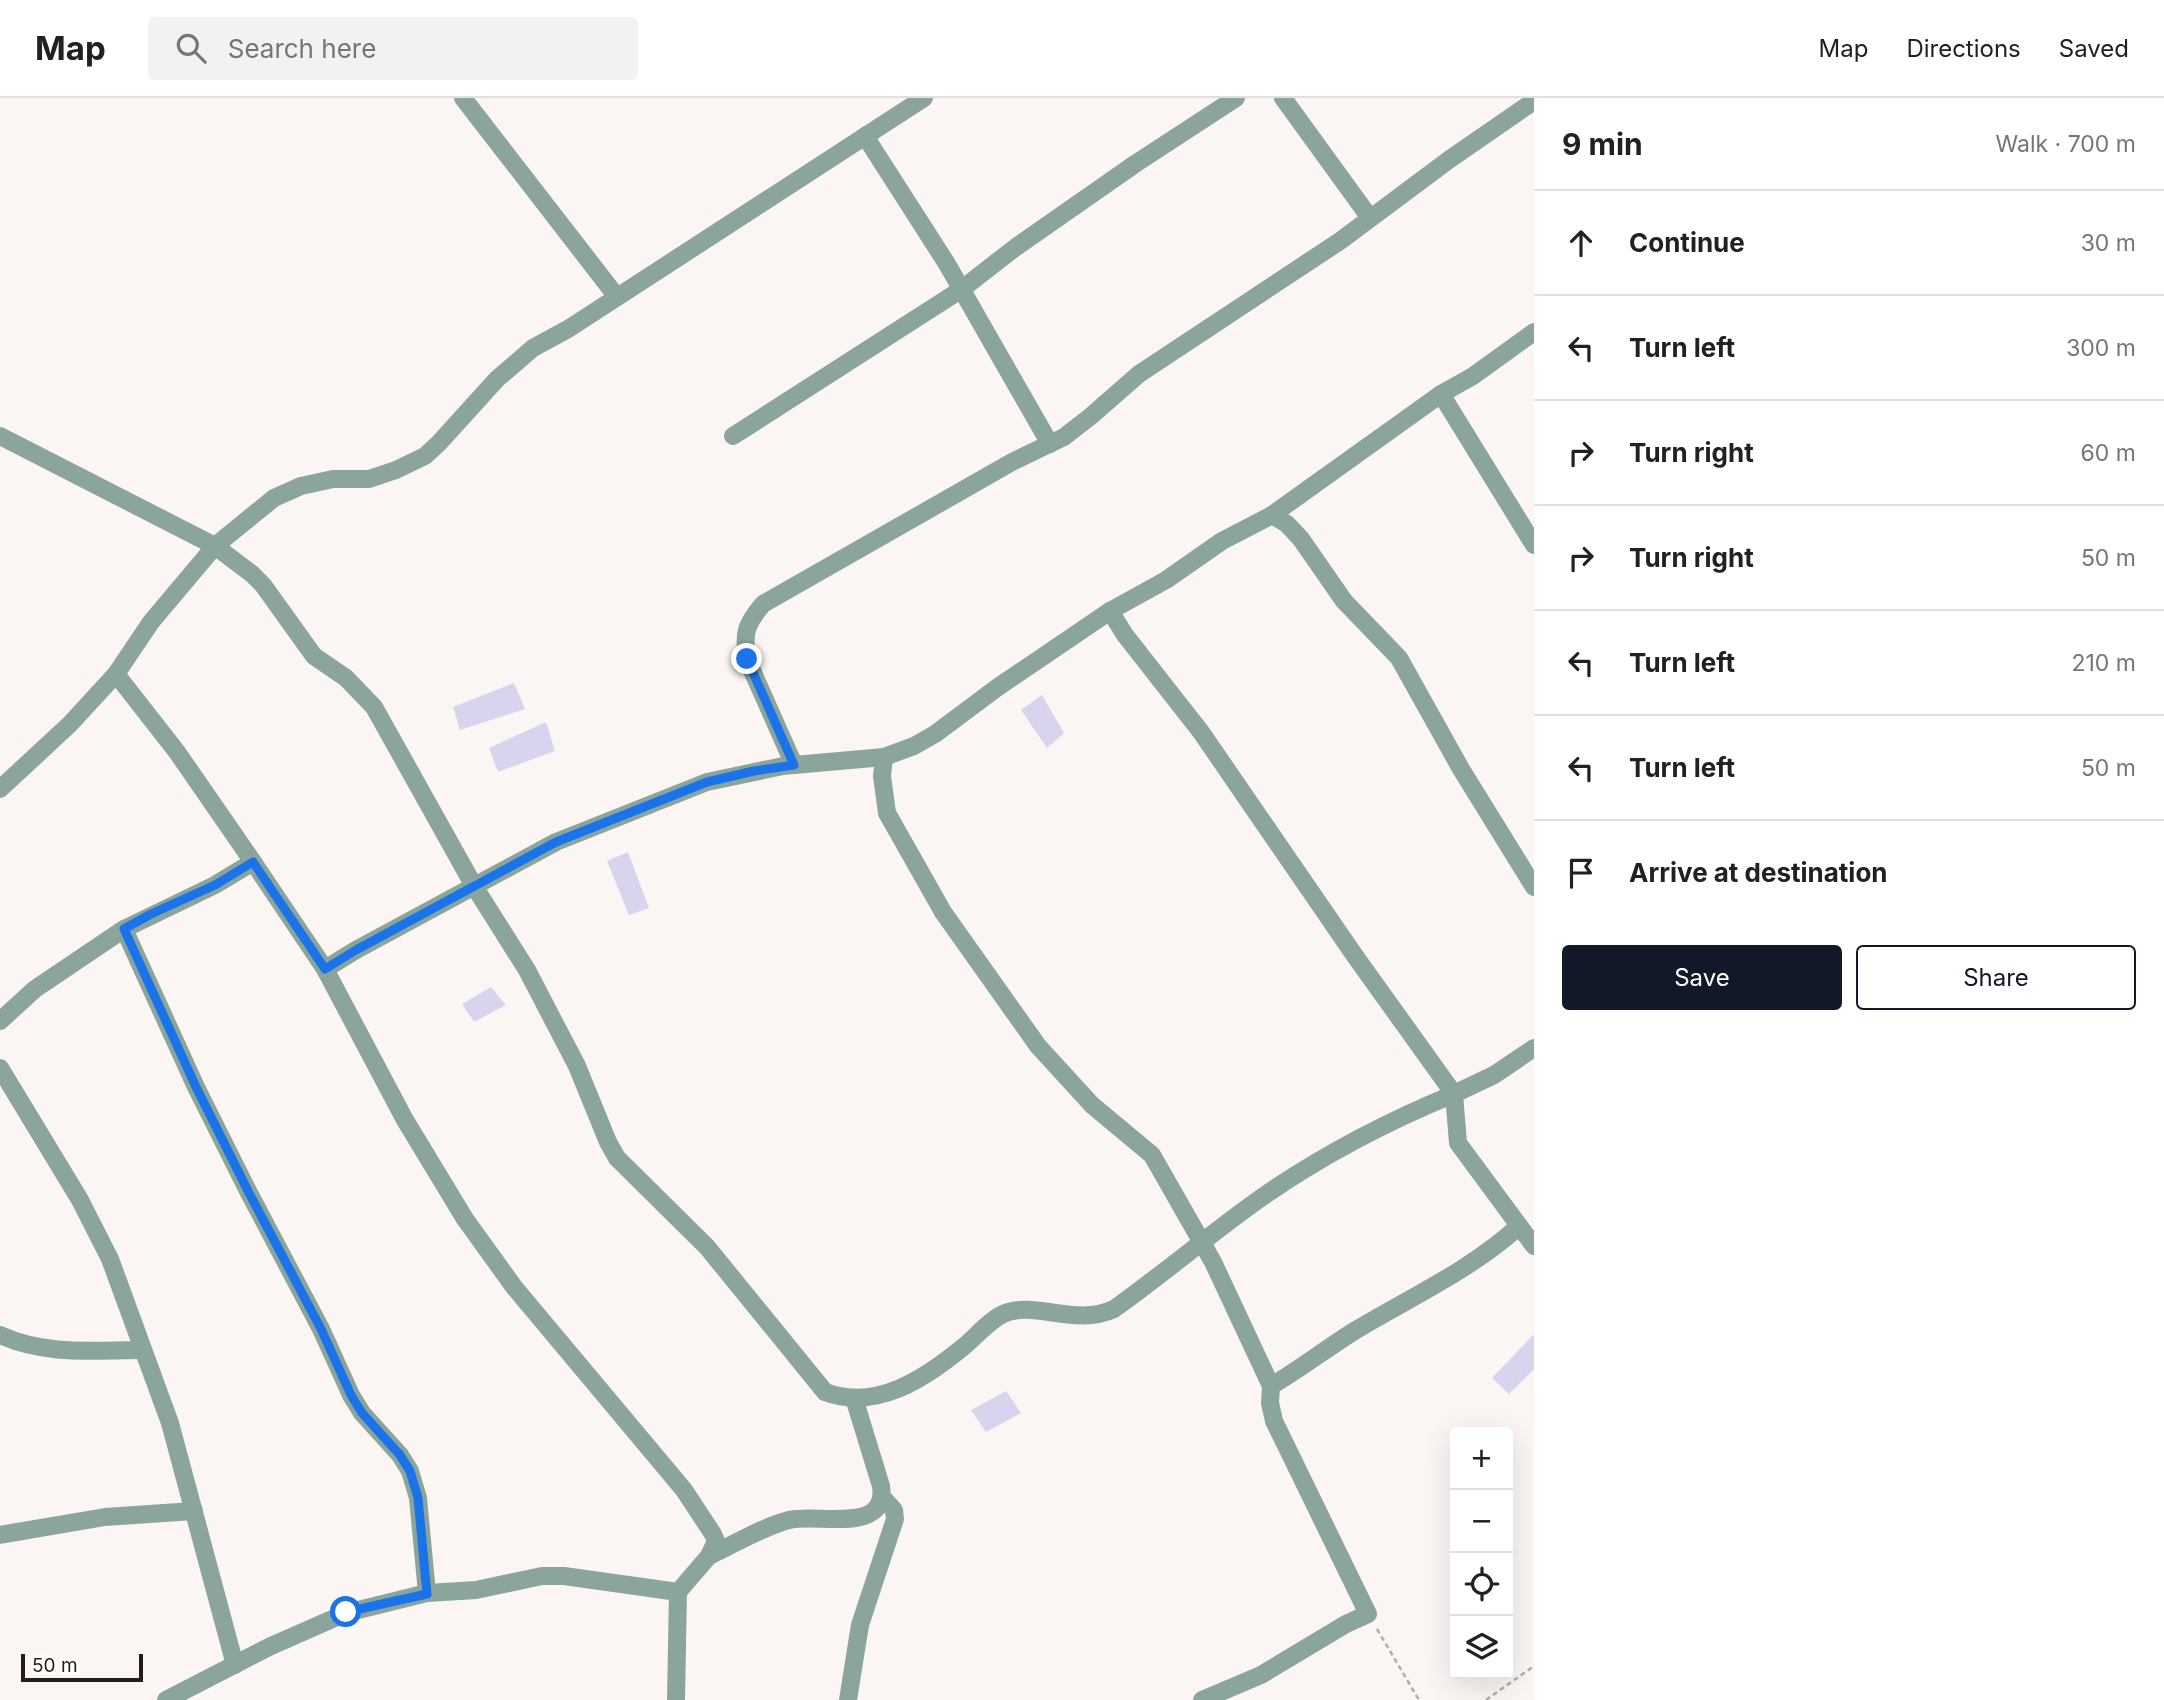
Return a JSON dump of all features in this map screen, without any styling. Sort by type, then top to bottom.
[{"type":"street","points":[[463,98],[617,298]]},
{"type":"street","points":[[0,789],[70,724],[116,674],[152,622],[215,546],[274,498],[301,486],[333,479],[369,479],[425,456],[497,379],[533,348],[617,298],[924,98]]},
{"type":"street","points":[[733,436],[962,289],[1016,247],[1113,179],[1236,98]]},
{"type":"street","points":[[1283,98],[1370,218]]},
{"type":"street","points":[[794,765],[747,659],[744,642],[746,629],[763,604],[1004,466],[1050,444],[1091,416],[1139,374],[1339,241],[1534,101]]},
{"type":"street","points":[[865,136],[962,289],[1050,444]]},
{"type":"street","points":[[325,969],[556,842],[707,782],[794,765],[884,757],[914,746],[1110,611],[1166,580],[1222,541],[1272,514],[1441,394],[1473,376],[1534,332]]},
{"type":"street","points":[[1441,394],[1534,545]]},
{"type":"street","points":[[0,436],[215,546],[252,574],[314,656],[346,678],[374,707],[474,886],[527,970],[564,1039],[617,1158],[707,1247],[825,1392],[854,1398],[882,1394],[920,1379],[999,1316],[1012,1311],[1084,1317],[1107,1312],[1260,1199],[1326,1157],[1400,1117],[1494,1075],[1534,1048]]},
{"type":"street","points":[[1272,514],[1287,524],[1301,539],[1344,601],[1399,658],[1461,769],[1534,887]]},
{"type":"street","points":[[1110,611],[1125,635],[1201,732],[1348,946],[1454,1094],[1458,1143],[1534,1245]]},
{"type":"street","points":[[116,674],[177,752],[325,969],[405,1120],[465,1219],[514,1287],[684,1490],[715,1537],[716,1541],[709,1556],[678,1592],[676,1700]]},
{"type":"street","points":[[884,757],[882,776],[887,813],[943,912],[1038,1046],[1092,1105],[1152,1155],[1213,1262],[1271,1386],[1270,1404],[1274,1421],[1368,1614],[1346,1624],[1261,1675],[1202,1700]]},
{"type":"street","points":[[0,1021],[35,989],[124,929],[215,885],[253,862]]},
{"type":"street","points":[[124,929],[196,1087],[321,1329],[351,1395],[362,1413],[400,1455],[410,1471],[418,1498],[427,1594]]},
{"type":"street","points":[[0,1068],[79,1200],[110,1259],[170,1423],[235,1665]]},
{"type":"street","points":[[1271,1386],[1312,1362],[1354,1332],[1476,1260],[1519,1226]]},
{"type":"street","points":[[0,1335],[29,1346],[55,1350],[144,1350]]},
{"type":"street","points":[[848,1700],[860,1625],[895,1519],[894,1510],[883,1498],[854,1398]]},
{"type":"street","points":[[709,1556],[789,1520],[852,1520],[867,1515],[883,1498]]},
{"type":"street","points":[[0,1535],[104,1517],[194,1511]]},
{"type":"street","points":[[166,1700],[346,1612],[427,1594],[477,1590],[542,1576],[564,1576],[678,1592]]},
{"type":"path","points":[[1368,1614],[1419,1700]]},
{"type":"path","points":[[1486,1700],[1534,1667]]},
{"type":"building","points":[[514,683],[525,709],[460,730],[453,707]]},
{"type":"building","points":[[1042,695],[1064,733],[1047,748],[1021,710]]},
{"type":"building","points":[[546,722],[555,751],[498,772],[489,748]]},
{"type":"building","points":[[628,852],[649,908],[629,915],[607,861]]},
{"type":"building","points":[[491,987],[506,1005],[474,1022],[462,1004]]},
{"type":"building","points":[[1534,1334],[1534,1369],[1509,1394],[1492,1378]]},
{"type":"building","points":[[1006,1391],[1021,1413],[986,1432],[971,1410]]},
{"type":"route","points":[[346,1612],[427,1594],[418,1498],[410,1471],[400,1455],[362,1413],[351,1395],[321,1329],[196,1087],[124,929],[215,885],[253,862],[325,969],[556,842],[707,782],[794,765],[747,659]]}]
